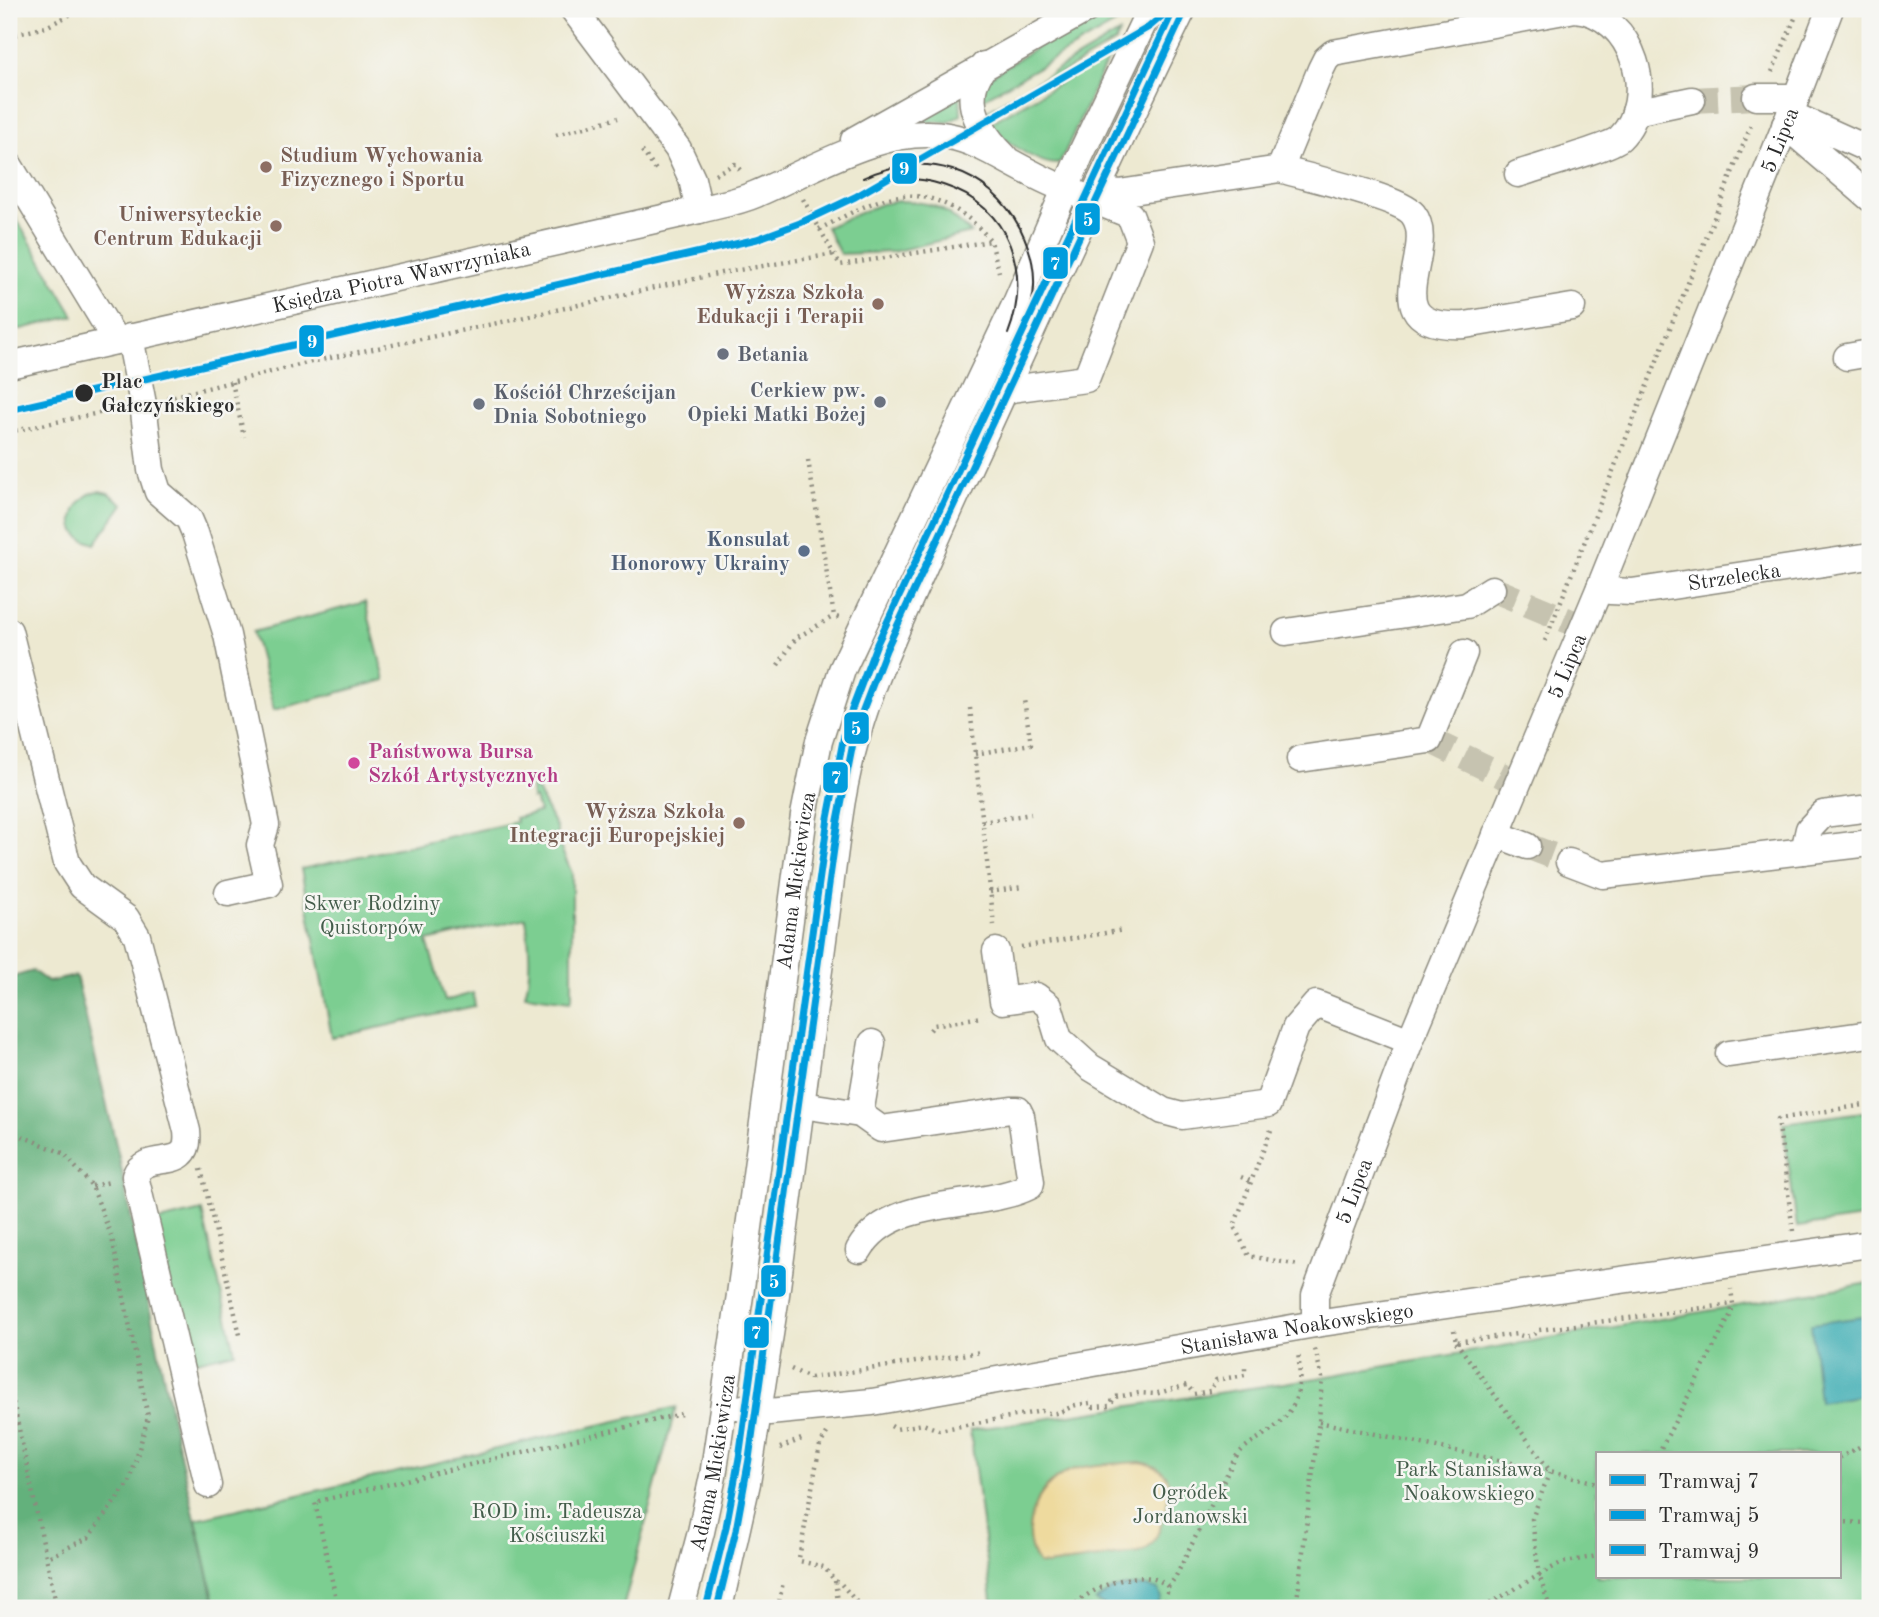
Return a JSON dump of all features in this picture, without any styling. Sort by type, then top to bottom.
[{"type":"street","points":[[573,9],[678,149],[692,179],[699,210]]},
{"type":"street","name":"Księdza Piotra Wawrzyniaka","points":[[794,183],[984,65],[1087,9]]},
{"type":"street","name":"Adama Mickiewicza","points":[[681,1608],[707,1506],[740,1296],[804,815],[819,741],[842,670],[1016,303],[1065,189],[1150,9]]},
{"type":"street","name":"Adama Mickiewicza","points":[[719,1608],[740,1519],[775,1302],[839,819],[854,740],[877,673],[1004,390],[1183,9]]},
{"type":"street","points":[[1280,169],[1321,69],[1333,53],[1575,9],[1589,10],[1600,15],[1618,30],[1628,45],[1637,78],[1639,97],[1629,127],[1617,141],[1518,174]]},
{"type":"street","name":"5 Lipca","points":[[1315,1324],[1315,1295],[1410,1041],[1600,587],[1830,9]]},
{"type":"street","name":"Księdza Piotra Wawrzyniaka","points":[[984,65],[972,91],[975,113],[993,145],[1013,164]]},
{"type":"street","points":[[1760,97],[1870,149]]},
{"type":"street","points":[[1635,112],[1692,100]]},
{"type":"street","points":[[1790,112],[1870,198]]},
{"type":"street","name":"Księdza Piotra Wawrzyniaka","points":[[9,365],[699,210],[794,183],[869,146],[920,134],[957,137],[1065,189],[1095,194],[1130,215],[1140,242],[1086,379],[1004,390]]},
{"type":"street","points":[[16,155],[123,339],[143,404],[151,471],[158,492],[172,507],[189,519],[228,635],[266,825],[260,845],[269,884],[228,893]]},
{"type":"street","points":[[1095,194],[1119,193],[1280,169],[1398,203],[1414,216],[1420,237],[1411,290],[1412,300],[1424,318],[1449,326],[1465,325],[1572,307]]},
{"type":"street","name":"Strzelecka","points":[[1600,587],[1610,591],[1632,592],[1870,556]]},
{"type":"street","points":[[1286,632],[1467,605],[1492,589]]},
{"type":"street","points":[[9,631],[67,863],[82,886],[126,918],[137,936],[187,1131],[188,1144],[184,1153],[145,1165],[137,1170],[135,1176],[208,1485]]},
{"type":"street","points":[[1300,759],[1429,740],[1464,653]]},
{"type":"street","points":[[1804,851],[1809,829],[1823,814],[1870,808]]},
{"type":"street","points":[[1496,834],[1527,846]]},
{"type":"street","points":[[1569,862],[1603,875],[1870,843]]},
{"type":"street","points":[[996,951],[1003,1001],[1036,996],[1049,1006],[1059,1039],[1090,1067],[1163,1111],[1182,1116],[1268,1104],[1296,1027],[1316,1004],[1410,1041]]},
{"type":"street","points":[[1729,1054],[1870,1034]]},
{"type":"street","points":[[860,1114],[872,1043]]},
{"type":"street","points":[[802,1105],[860,1114],[881,1129],[1018,1110],[1021,1116],[1031,1182],[1025,1189],[900,1216],[867,1236],[859,1250]]},
{"type":"street","name":"Stanisława Noakowskiego","points":[[723,1405],[758,1410],[806,1410],[872,1402],[1315,1324],[1870,1244]]},
{"type":"path","points":[[9,36],[46,27],[81,9]]},
{"type":"path","points":[[1542,649],[1760,97],[1799,9]]},
{"type":"path","points":[[556,135],[618,118]]},
{"type":"path","points":[[9,124],[16,155]]},
{"type":"path","points":[[794,183],[841,265],[991,241]]},
{"type":"path","points":[[819,229],[885,199],[932,197],[966,215],[991,241],[1000,276]]},
{"type":"path","points":[[9,432],[721,272],[834,254]]},
{"type":"path","points":[[232,382],[244,437]]},
{"type":"path","points":[[807,460],[834,616]]},
{"type":"path","points":[[778,665],[796,638],[834,616],[846,620]]},
{"type":"path","points":[[975,754],[1031,744],[1024,700]]},
{"type":"path","points":[[970,708],[996,951],[1124,930]]},
{"type":"path","points":[[982,822],[1031,814]]},
{"type":"path","points":[[990,892],[1022,887]]},
{"type":"path","points":[[930,1030],[934,1025],[991,1016],[1003,1001]]},
{"type":"path","points":[[1793,1232],[1777,1134],[1778,1119],[1870,1104]]},
{"type":"path","points":[[1786,1111],[1787,1117]]},
{"type":"path","points":[[1275,1119],[1234,1226],[1249,1256],[1300,1265],[1296,1278]]},
{"type":"path","points":[[9,1131],[63,1153],[92,1186],[112,1238],[148,1417],[130,1481],[88,1538],[46,1558]]},
{"type":"path","points":[[199,1160],[241,1339]]},
{"type":"path","points":[[1241,1177],[1251,1181]]},
{"type":"path","points":[[1659,1452],[1731,1314],[1733,1304],[1727,1265]]},
{"type":"path","points":[[1456,1342],[1517,1334],[1524,1337],[1533,1336],[1539,1330],[1733,1304]]},
{"type":"path","points":[[1296,1608],[1320,1422],[1322,1378],[1314,1343],[1315,1324]]},
{"type":"path","points":[[1452,1325],[1456,1342],[1550,1471]]},
{"type":"path","points":[[882,1421],[896,1429],[923,1424],[939,1430],[1042,1411],[1049,1414],[1064,1413],[1072,1406],[1090,1403],[1093,1407],[1109,1406],[1115,1397],[1139,1393],[1155,1394],[1187,1385],[1194,1394],[1210,1391],[1216,1380],[1245,1375],[1245,1356],[1254,1352],[1252,1335]]},
{"type":"path","points":[[1164,1608],[1168,1587],[1235,1458],[1248,1443],[1279,1425],[1296,1400],[1301,1382],[1297,1346]]},
{"type":"path","points":[[810,1378],[982,1352]]},
{"type":"path","points":[[9,1382],[57,1608]]},
{"type":"path","points":[[338,1608],[315,1502],[681,1414]]},
{"type":"path","points":[[1320,1422],[1596,1483]]},
{"type":"path","points":[[815,1436],[828,1433],[820,1445],[799,1558],[800,1561],[824,1567],[862,1608]]},
{"type":"path","points":[[1840,1457],[1870,1441]]},
{"type":"path","points":[[1550,1471],[1532,1519],[1539,1575],[1550,1608]]},
{"type":"path","points":[[1840,1522],[1870,1522]]},
{"type":"path","points":[[1482,1608],[1561,1563],[1596,1556]]},
{"type":"path","points":[[1071,1608],[1104,1585],[1122,1579],[1141,1578],[1158,1581],[1168,1587]]},
{"type":"path","points":[[835,1581],[839,1608]]},
{"type":"path","points":[[778,1608],[783,1582]]},
{"type":"green space","points":[[1098,9],[1131,9],[1127,17],[981,100],[986,79]]},
{"type":"green space","points":[[1119,33],[1115,42],[989,115],[987,111]]},
{"type":"green space","points":[[1110,54],[1060,163],[1052,164],[1032,157],[987,125]]},
{"type":"green space","points":[[960,89],[961,115],[949,122],[910,122]]},
{"type":"green space","points":[[899,201],[939,208],[971,233],[892,252],[840,254],[826,227],[881,204]]},
{"type":"green space","points":[[9,206],[74,316],[9,332]]},
{"type":"green space","points":[[99,491],[108,493],[123,504],[95,544],[75,531],[73,516],[85,497]]},
{"type":"green space","points":[[365,602],[385,680],[274,710],[253,632]]},
{"type":"green space","name":"Skwer Rodziny Quistorpów","points":[[530,777],[557,829],[557,840],[572,873],[570,1001],[525,995],[529,967],[526,918],[427,941],[445,1001],[473,993],[475,1006],[332,1038],[301,869],[516,822],[515,818],[539,812],[535,798],[532,799]]},
{"type":"green space","points":[[33,971],[48,982],[76,976],[119,1157],[175,1433],[216,1608],[9,1608],[9,978]]},
{"type":"green space","points":[[1870,1111],[1870,1217],[1797,1227],[1783,1123]]},
{"type":"green space","points":[[202,1211],[235,1352],[188,1363],[155,1222]]},
{"type":"green space","name":"Park Stanisława Noakowskiego","points":[[1870,1283],[1870,1608],[993,1608],[970,1430],[1317,1378]]},
{"type":"green space","name":"ROD im. Tadeusza Kościuszki","points":[[676,1407],[623,1608],[216,1608],[196,1519]]},
{"type":"sand","points":[[1140,1462],[1160,1469],[1166,1475],[1169,1485],[1162,1522],[1155,1539],[1146,1550],[1047,1565],[1038,1564],[1029,1538],[1030,1524],[1033,1511],[1047,1487],[1057,1478],[1077,1468]]},
{"type":"water","points":[[1870,1316],[1870,1394],[1819,1402],[1811,1324]]},
{"type":"water","points":[[1131,1586],[1158,1590],[1161,1598],[1155,1608],[1108,1608],[1096,1601],[1111,1590]]},
{"type":"tunnel","points":[[1692,100],[1756,97]]},
{"type":"tunnel","points":[[1492,589],[1583,627]]},
{"type":"tunnel","points":[[1429,740],[1518,783]]},
{"type":"tunnel","points":[[1527,846],[1569,862]]},
{"type":"tram line","name":"9","points":[[9,410],[757,239],[800,223],[855,197],[1149,27],[1170,9]]},
{"type":"tram line","name":"7","points":[[706,1608],[726,1527],[739,1458],[828,818],[846,725],[876,646],[1174,9]]},
{"type":"tram line","name":"5","points":[[717,1608],[736,1530],[749,1459],[838,820],[856,728],[886,650],[1184,13]]},
{"type":"tram line","points":[[863,178],[886,169],[908,165],[931,166],[952,170],[991,191],[1007,208],[1020,228],[1032,260],[1033,294],[1021,332]]},
{"type":"tram line","points":[[855,197],[874,187],[900,179],[925,180],[966,195],[985,209],[1010,244],[1016,266],[1015,311],[1008,334]]},
{"type":"place","name":"Studium Wychowania Fizycznego i Sportu","points":[[266,167]]},
{"type":"place","name":"Uniwersyteckie Centrum Edukacji","points":[[276,226]]},
{"type":"place","name":"Wyższa Szkoła Edukacji i Terapii","points":[[878,304]]},
{"type":"place","name":"Betania","points":[[723,354]]},
{"type":"place","name":"Plac Gałczyńskiego","points":[[84,393]]},
{"type":"place","name":"Cerkiew pw. Opieki Matki Bożej","points":[[880,402]]},
{"type":"place","name":"Kościół Chrześcijan Dnia Sobotniego","points":[[479,404]]},
{"type":"place","name":"Konsulat Honorowy Ukrainy","points":[[804,551]]},
{"type":"place","name":"Państwowa Bursa Szkół Artystycznych","points":[[354,763]]},
{"type":"place","name":"Wyższa Szkoła Integracji Europejskiej","points":[[739,823]]},
{"type":"park label","name":"Ogródek Jordanowski","points":[[1190,1504]]}]
